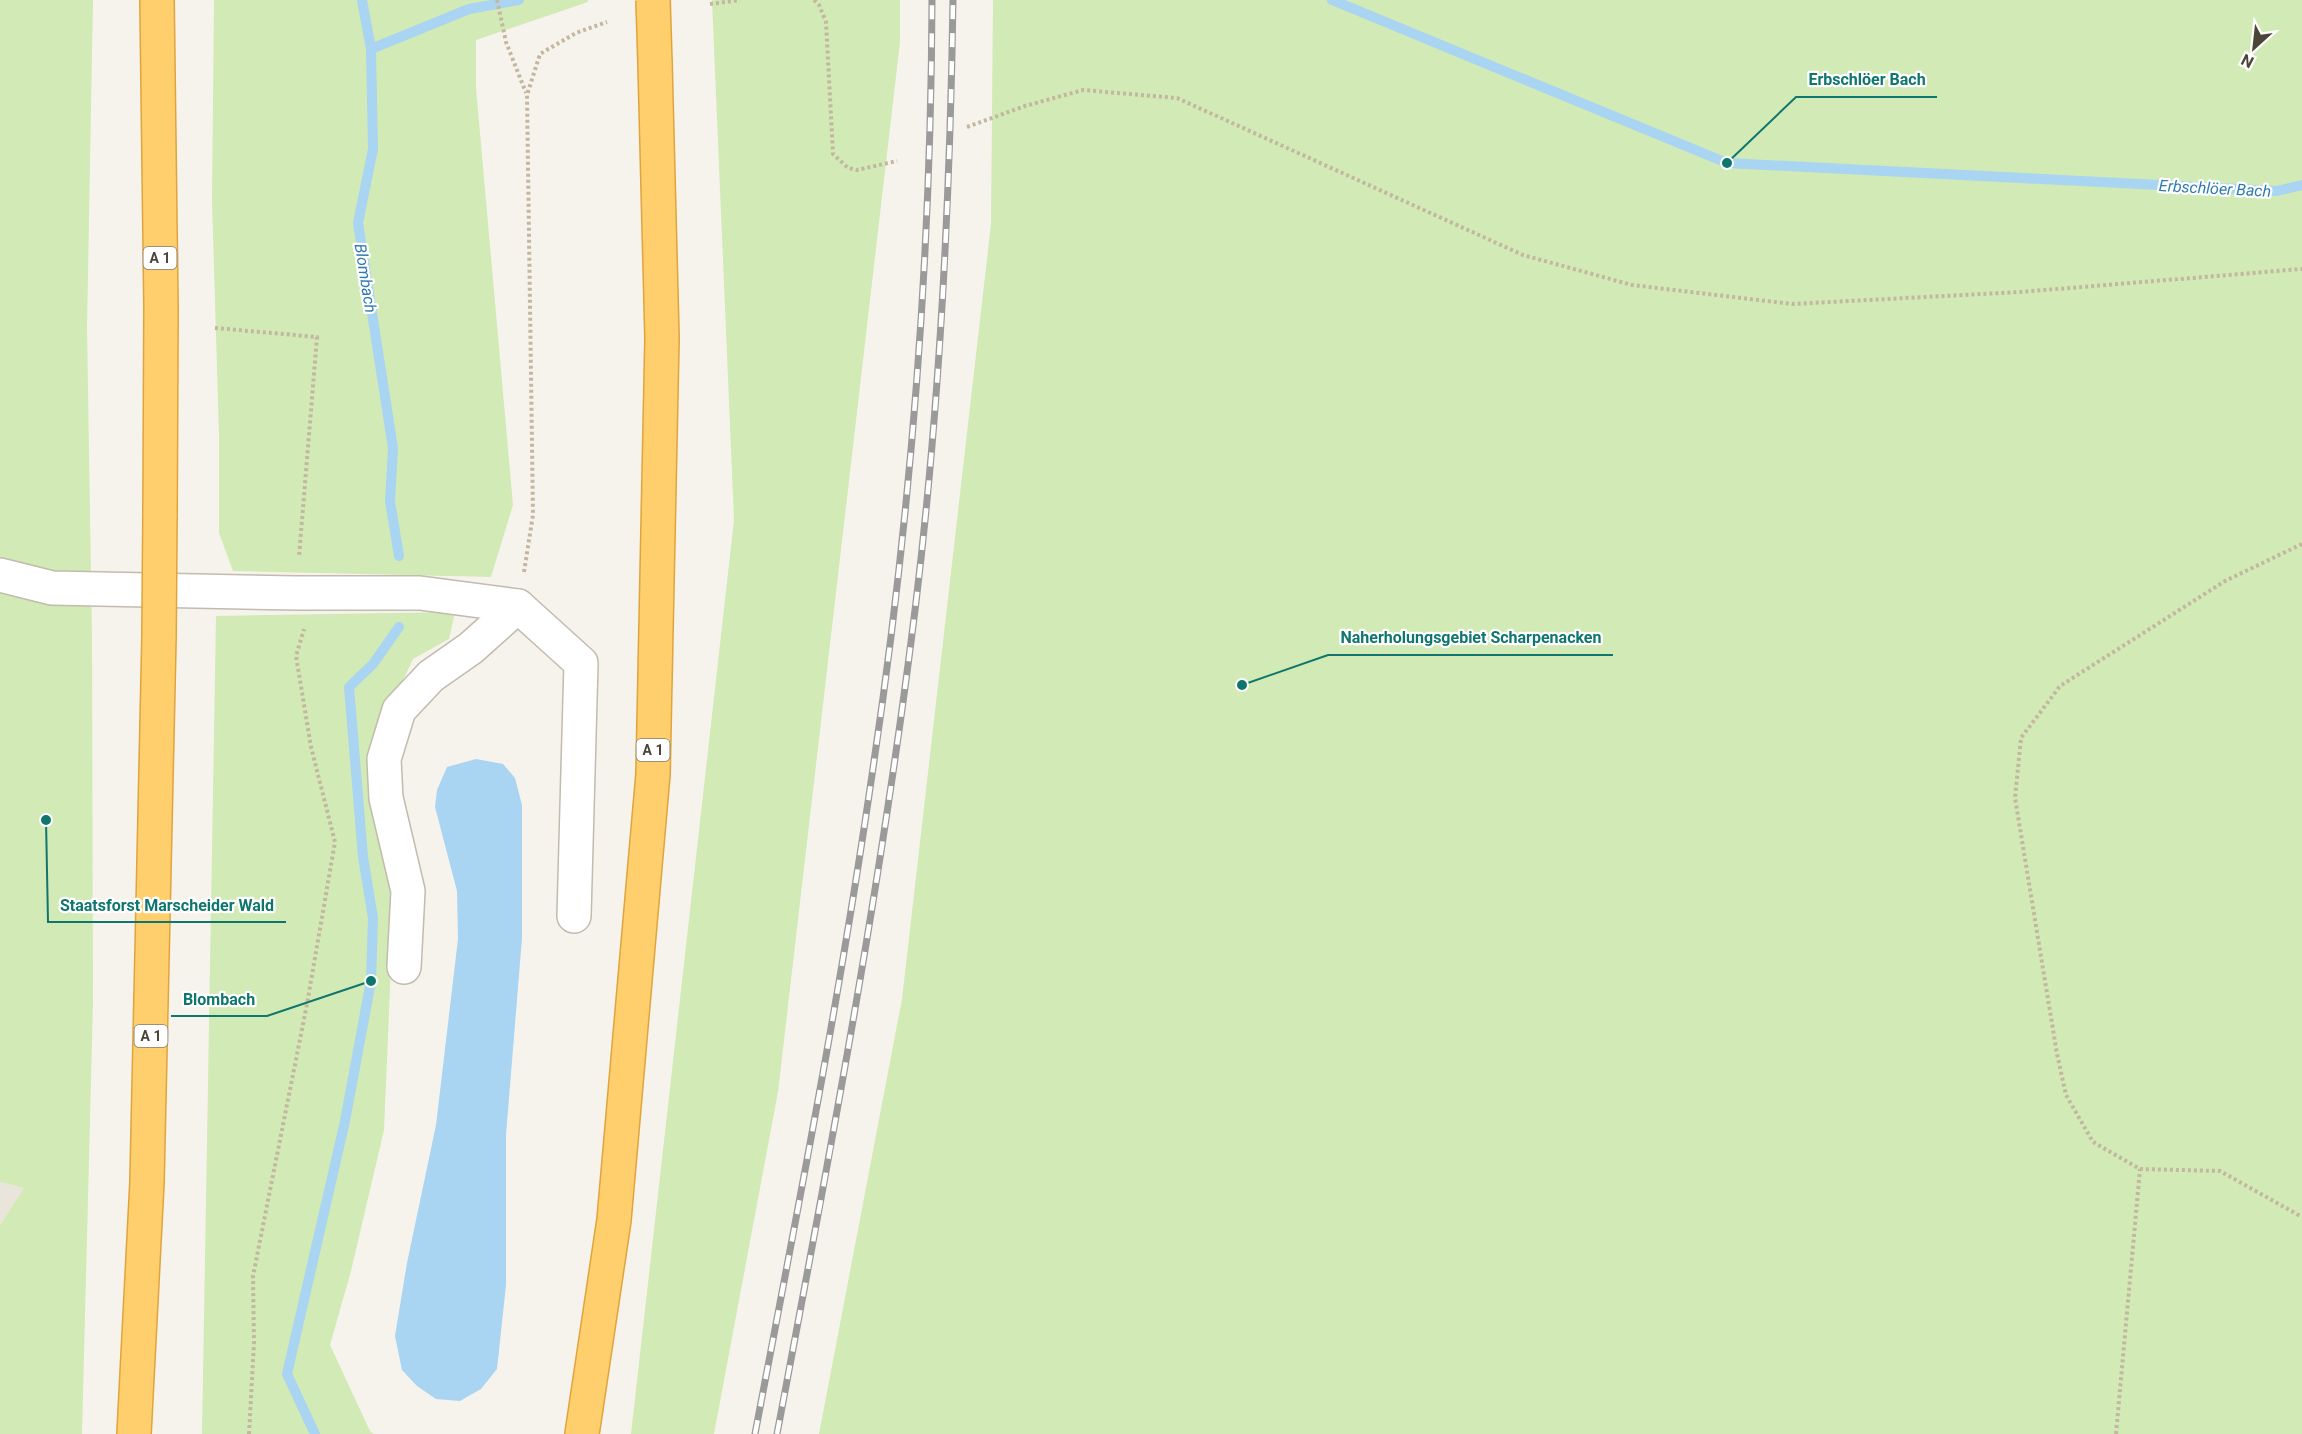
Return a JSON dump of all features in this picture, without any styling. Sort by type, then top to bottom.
[{"type":"highway","name":"A 1","points":[[134,1434],[147,1182],[159,638],[161,308],[157,0]]},
{"type":"highway","name":"A 1","points":[[582,1434],[614,1220],[653,774],[662,338],[653,0]]},
{"type":"lane","points":[[0,575],[52,588],[420,593],[518,606],[581,663],[574,915]]},
{"type":"lane","points":[[404,967],[408,891],[386,798],[384,759],[399,710],[431,676],[471,648],[518,606]]},
{"type":"path","points":[[497,0],[506,42],[527,95]]},
{"type":"path","points":[[710,4],[740,0]]},
{"type":"path","points":[[814,0],[819,5],[826,22],[833,154],[848,168],[857,170],[897,161]]},
{"type":"path","points":[[518,606],[533,515],[527,95],[540,54],[576,33],[607,22]]},
{"type":"path","points":[[967,128],[1024,106],[1083,90],[1177,98],[1523,255],[1632,285],[1792,304],[2020,292],[2302,269]]},
{"type":"path","points":[[215,328],[317,337],[305,593],[296,656],[311,747],[335,842],[307,1004],[253,1276],[254,1343],[249,1434]]},
{"type":"path","points":[[2302,544],[2225,581],[2060,686],[2021,738],[2014,798],[2066,1095],[2092,1142],[2140,1168],[2220,1171],[2302,1217]]},
{"type":"path","points":[[2116,1434],[2140,1168]]},
{"type":"shaded area","points":[[0,1182],[24,1188],[0,1225]]},
{"type":"green space","points":[[0,0],[93,0],[87,328],[92,637],[93,1002],[82,1434],[0,1434],[0,1225],[24,1188],[0,1182]]},
{"type":"green space","points":[[214,0],[588,0],[588,2],[476,40],[476,88],[513,505],[491,577],[233,571],[219,533],[219,435],[212,201]]},
{"type":"green space","points":[[712,0],[900,0],[900,42],[778,1092],[714,1434],[631,1434],[734,520]]},
{"type":"green space","points":[[993,0],[2302,0],[2302,1434],[819,1434],[902,999],[991,224]]},
{"type":"green space","points":[[455,612],[449,639],[413,659],[374,741],[395,873],[384,1130],[351,1271],[330,1345],[370,1431],[374,1434],[202,1434],[216,616]]},
{"type":"water","points":[[476,759],[503,764],[515,778],[522,805],[522,938],[506,1135],[506,1285],[497,1369],[481,1389],[460,1401],[436,1399],[417,1386],[402,1370],[395,1336],[407,1263],[436,1125],[458,939],[457,891],[435,807],[437,790],[447,767]]},
{"type":"waterway","name":"Blombach","points":[[362,0],[371,49],[373,149],[358,223],[393,448],[390,501],[399,556]]},
{"type":"waterway","name":"Erbschlöer Bach","points":[[371,49],[469,9],[519,0]]},
{"type":"waterway","name":"Erbschlöer Bach","points":[[1332,0],[1727,163],[2277,191],[2302,185]]},
{"type":"waterway","name":"Blombach","points":[[315,1434],[287,1374],[345,1121],[371,981],[373,918],[363,857],[349,687],[373,664],[399,627]]},
{"type":"railway","points":[[755,1434],[833,1018],[860,852],[898,577],[923,289],[928,193],[932,0]]},
{"type":"railway","points":[[777,1434],[871,916],[916,602],[931,452],[942,302],[953,0]]},
{"type":"place","name":"Erbschlöer Bach","points":[[1727,163]]},
{"type":"place","name":"Naherholungsgebiet Scharpenacken","points":[[1242,685]]},
{"type":"place","name":"Staatsforst Marscheider Wald","points":[[46,820]]},
{"type":"place","name":"Blombach","points":[[371,981]]}]
